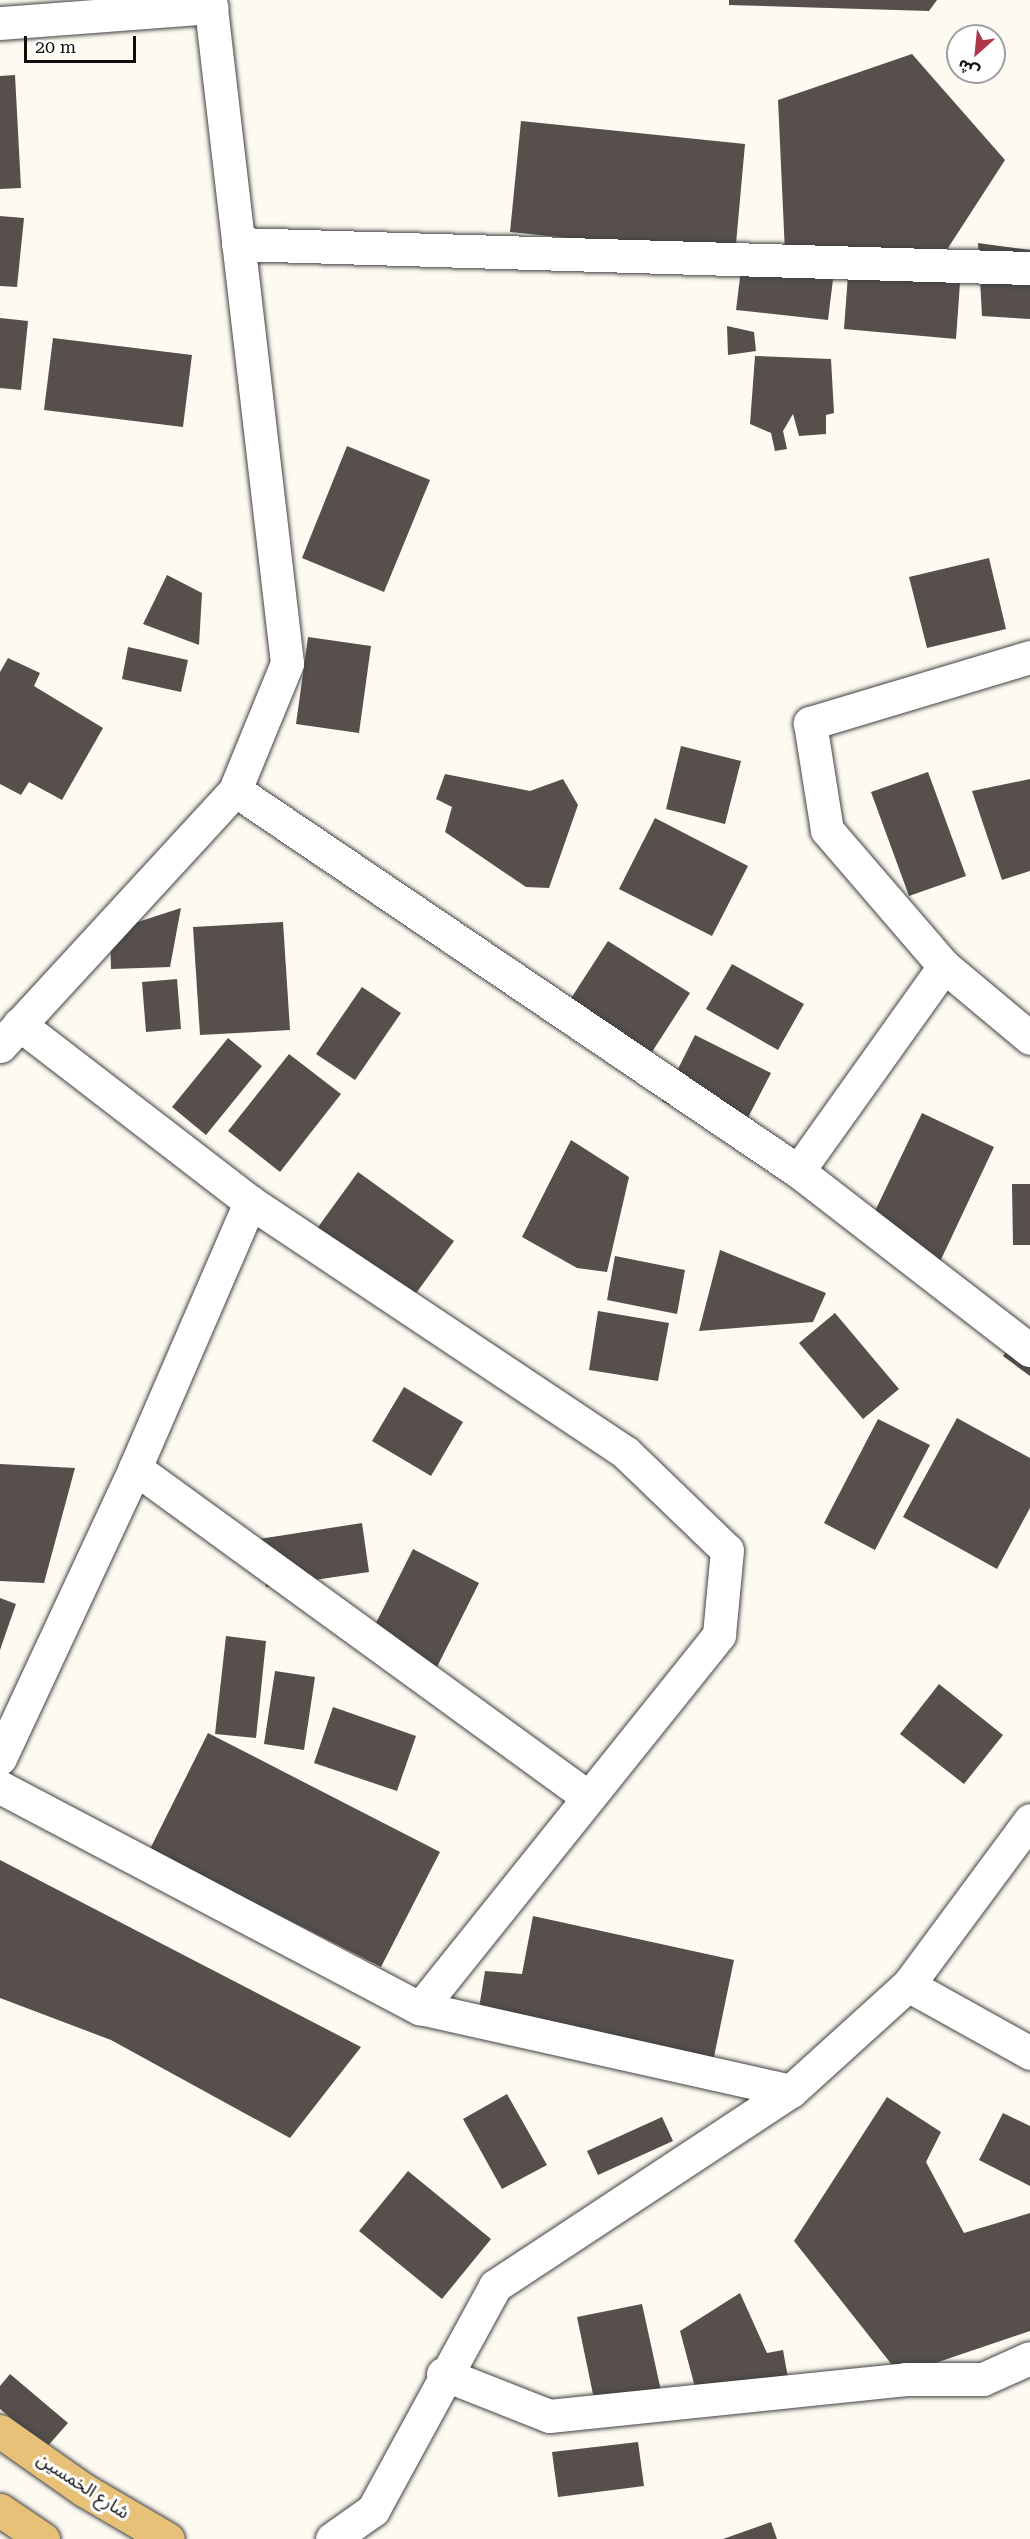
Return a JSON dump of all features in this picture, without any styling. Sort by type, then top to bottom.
[{"type":"main road","name":"شارع الخمسين","points":[[0,2431],[84,2490],[168,2539]]},
{"type":"main road","points":[[0,2510],[44,2539]]},
{"type":"street","points":[[0,23],[210,3],[287,663],[235,790],[10,1035],[250,1203],[625,1452],[727,1550],[719,1635],[420,2008]]},
{"type":"street","points":[[238,244],[1030,267]]},
{"type":"street","points":[[1030,657],[810,723],[827,830],[944,966],[1030,1038]]},
{"type":"street","points":[[235,790],[798,1171],[1030,1350]]},
{"type":"street","points":[[798,1171],[944,966]]},
{"type":"street","points":[[0,1758],[135,1468],[250,1203]]},
{"type":"street","points":[[135,1468],[588,1797]]},
{"type":"street","points":[[0,1787],[420,2008],[791,2091]]},
{"type":"street","points":[[332,2539],[373,2510],[443,2374],[495,2286],[791,2091],[908,1985],[1030,1820]]},
{"type":"street","points":[[908,1985],[1030,2053]]},
{"type":"street","points":[[443,2374],[549,2416],[906,2379],[983,2379],[1030,2358]]},
{"type":"building","points":[[729,0],[937,0],[929,11],[729,5]]},
{"type":"building","points":[[912,54],[1005,160],[937,265],[961,269],[956,339],[844,329],[849,261],[785,253],[778,100]]},
{"type":"building","points":[[15,75],[21,188],[0,189],[0,76]]},
{"type":"building","points":[[521,121],[745,144],[735,255],[510,232]]},
{"type":"building","points":[[0,216],[24,218],[17,287],[0,286]]},
{"type":"building","points":[[978,243],[1030,250],[1030,319],[982,316]]},
{"type":"building","points":[[742,261],[834,271],[828,320],[736,310]]},
{"type":"building","points":[[0,318],[28,321],[21,390],[0,388]]},
{"type":"building","points":[[727,326],[754,332],[756,351],[728,355]]},
{"type":"building","points":[[53,338],[192,355],[183,427],[44,410]]},
{"type":"building","points":[[755,356],[831,359],[834,413],[826,415],[826,434],[799,436],[793,414],[783,431],[787,449],[775,451],[771,433],[750,424]]},
{"type":"building","points":[[347,446],[430,480],[384,592],[302,558]]},
{"type":"building","points":[[989,558],[1006,629],[927,648],[909,577]]},
{"type":"building","points":[[167,575],[202,593],[199,645],[143,624]]},
{"type":"building","points":[[308,637],[371,646],[359,733],[296,724]]},
{"type":"building","points":[[128,647],[188,660],[181,692],[122,679]]},
{"type":"building","points":[[8,658],[40,673],[34,686],[103,728],[62,800],[29,782],[21,795],[0,784],[0,672]]},
{"type":"building","points":[[681,746],[741,761],[725,824],[666,809]]},
{"type":"building","points":[[928,772],[966,876],[909,896],[871,792]]},
{"type":"building","points":[[445,774],[530,791],[563,779],[578,805],[549,888],[526,887],[445,832],[452,807],[436,799]]},
{"type":"building","points":[[1030,779],[1030,871],[1002,880],[972,791]]},
{"type":"building","points":[[655,818],[748,866],[712,936],[619,889]]},
{"type":"building","points":[[181,908],[170,967],[111,969],[110,931]]},
{"type":"building","points":[[283,922],[290,1030],[200,1035],[193,927]]},
{"type":"building","points":[[608,941],[690,993],[650,1055],[568,1003]]},
{"type":"building","points":[[732,964],[804,1004],[778,1050],[706,1009]]},
{"type":"building","points":[[177,979],[181,1029],[146,1032],[142,982]]},
{"type":"building","points":[[362,987],[401,1013],[355,1080],[316,1054]]},
{"type":"building","points":[[695,1035],[771,1073],[737,1139],[662,1101]]},
{"type":"building","points":[[228,1038],[262,1066],[206,1135],[172,1107]]},
{"type":"building","points":[[289,1054],[341,1094],[280,1172],[228,1131]]},
{"type":"building","points":[[922,1113],[994,1147],[937,1268],[864,1234]]},
{"type":"building","points":[[571,1140],[629,1177],[607,1272],[577,1268],[522,1237]]},
{"type":"building","points":[[358,1172],[454,1241],[409,1303],[313,1234]]},
{"type":"building","points":[[1012,1184],[1030,1184],[1030,1245],[1013,1245]]},
{"type":"building","points":[[720,1250],[826,1293],[813,1322],[699,1331]]},
{"type":"building","points":[[615,1256],[685,1270],[677,1314],[607,1300]]},
{"type":"building","points":[[598,1311],[669,1323],[658,1381],[589,1370]]},
{"type":"building","points":[[835,1313],[899,1389],[863,1419],[799,1343]]},
{"type":"building","points":[[1023,1329],[1030,1334],[1030,1376],[1003,1356]]},
{"type":"building","points":[[404,1387],[463,1422],[431,1476],[372,1441]]},
{"type":"building","points":[[957,1418],[1030,1458],[1030,1508],[997,1569],[903,1517]]},
{"type":"building","points":[[878,1419],[930,1445],[875,1550],[824,1523]]},
{"type":"building","points":[[0,1464],[75,1468],[44,1583],[0,1581]]},
{"type":"building","points":[[362,1523],[369,1572],[266,1587],[259,1539]]},
{"type":"building","points":[[413,1549],[479,1583],[437,1667],[371,1633]]},
{"type":"building","points":[[0,1598],[16,1604],[0,1650]]},
{"type":"building","points":[[226,1636],[266,1641],[256,1738],[215,1734]]},
{"type":"building","points":[[275,1671],[315,1677],[304,1750],[264,1744]]},
{"type":"building","points":[[939,1684],[1003,1735],[964,1784],[900,1734]]},
{"type":"building","points":[[333,1707],[416,1736],[397,1791],[314,1763]]},
{"type":"building","points":[[208,1733],[440,1852],[381,1967],[150,1849]]},
{"type":"building","points":[[0,1860],[361,2047],[290,2138],[111,2040],[0,1998]]},
{"type":"building","points":[[533,1916],[734,1960],[709,2081],[475,2033],[485,1971],[522,1974]]},
{"type":"building","points":[[507,2094],[547,2165],[502,2189],[463,2119]]},
{"type":"building","points":[[887,2097],[941,2132],[926,2162],[964,2233],[1030,2213],[1030,2331],[900,2375],[794,2241]]},
{"type":"building","points":[[1003,2113],[1030,2126],[1030,2186],[979,2160]]},
{"type":"building","points":[[662,2117],[673,2141],[598,2175],[587,2151]]},
{"type":"building","points":[[408,2171],[491,2239],[442,2299],[359,2231]]},
{"type":"building","points":[[740,2293],[767,2353],[783,2350],[789,2383],[700,2406],[680,2331]]},
{"type":"building","points":[[642,2304],[661,2391],[595,2404],[577,2317]]},
{"type":"building","points":[[10,2374],[68,2423],[46,2448],[0,2409],[0,2386]]},
{"type":"building","points":[[638,2442],[644,2486],[558,2497],[552,2452]]},
{"type":"building","points":[[771,2522],[777,2539],[723,2539]]}]
